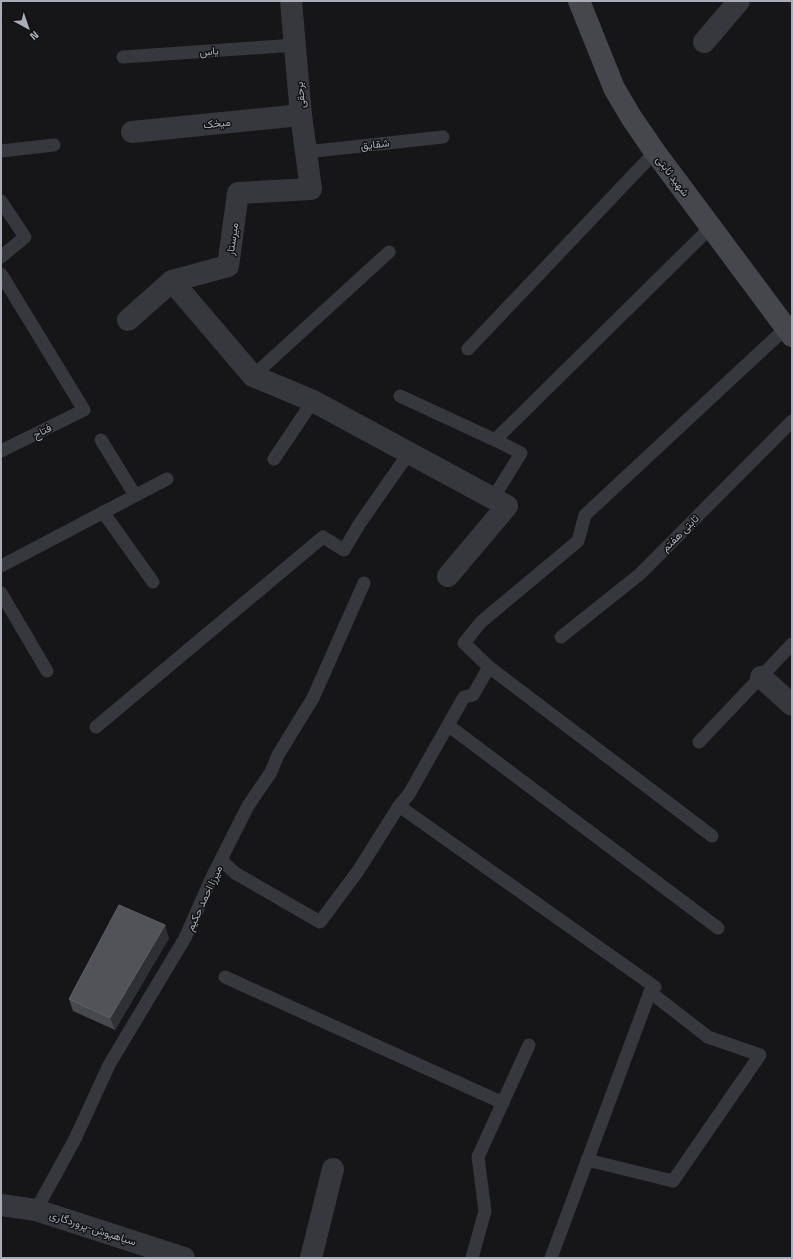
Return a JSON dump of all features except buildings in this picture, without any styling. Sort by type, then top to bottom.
[{"type":"main road","name":"شهید ثابتی","points":[[579,1],[614,88],[655,152],[789,332]]},
{"type":"street","name":"برحقی","points":[[294,1],[295,46],[301,114],[311,190]]},
{"type":"street","points":[[704,42],[739,1]]},
{"type":"street","name":"میخک","points":[[132,132],[301,114]]},
{"type":"street","name":"میرستار","points":[[128,320],[172,281],[228,266],[238,193],[311,190]]},
{"type":"street","points":[[172,281],[252,376],[313,401],[492,500],[507,506],[448,576]]},
{"type":"street","points":[[761,677],[792,705]]},
{"type":"street","points":[[311,1258],[333,1170]]},
{"type":"street","name":"سیاهپوش-پروردگاری","points":[[1,1205],[36,1210],[184,1258]]},
{"type":"lane","name":"یاس","points":[[123,57],[295,46]]},
{"type":"lane","name":"شقایق","points":[[306,152],[443,137]]},
{"type":"lane","points":[[1,151],[54,145]]},
{"type":"lane","points":[[468,349],[655,152]]},
{"type":"lane","points":[[1,201],[25,237],[1,257]]},
{"type":"lane","points":[[495,440],[711,227]]},
{"type":"lane","points":[[252,376],[389,252]]},
{"type":"lane","name":"فتاح","points":[[1,274],[84,410],[1,452]]},
{"type":"lane","points":[[712,836],[489,667],[464,643],[482,622],[578,541],[585,515],[789,332]]},
{"type":"lane","points":[[400,396],[495,440],[521,454],[492,500]]},
{"type":"lane","points":[[274,459],[313,401]]},
{"type":"lane","name":"ثابتی هفتم","points":[[562,637],[640,574],[792,421]]},
{"type":"lane","points":[[101,440],[135,495]]},
{"type":"lane","points":[[96,727],[323,538],[344,550],[360,523],[409,453]]},
{"type":"lane","points":[[1,566],[167,479]]},
{"type":"lane","points":[[103,512],[153,582]]},
{"type":"lane","name":"میرزا احمد حکیم","points":[[36,1210],[75,1139],[109,1065],[185,938],[248,806],[271,772],[278,755],[313,698],[364,583]]},
{"type":"lane","points":[[1,593],[47,671]]},
{"type":"lane","points":[[699,742],[792,644]]},
{"type":"lane","points":[[221,860],[235,873],[320,922],[358,871],[399,806],[409,794],[449,726],[464,697],[473,695],[489,667]]},
{"type":"lane","points":[[449,726],[718,928]]},
{"type":"lane","points":[[399,806],[655,987],[650,992],[551,1258]]},
{"type":"lane","points":[[225,977],[503,1103]]},
{"type":"lane","points":[[587,1160],[673,1181],[760,1055],[708,1037],[650,992]]},
{"type":"lane","points":[[472,1258],[485,1211],[478,1157],[529,1045]]}]
